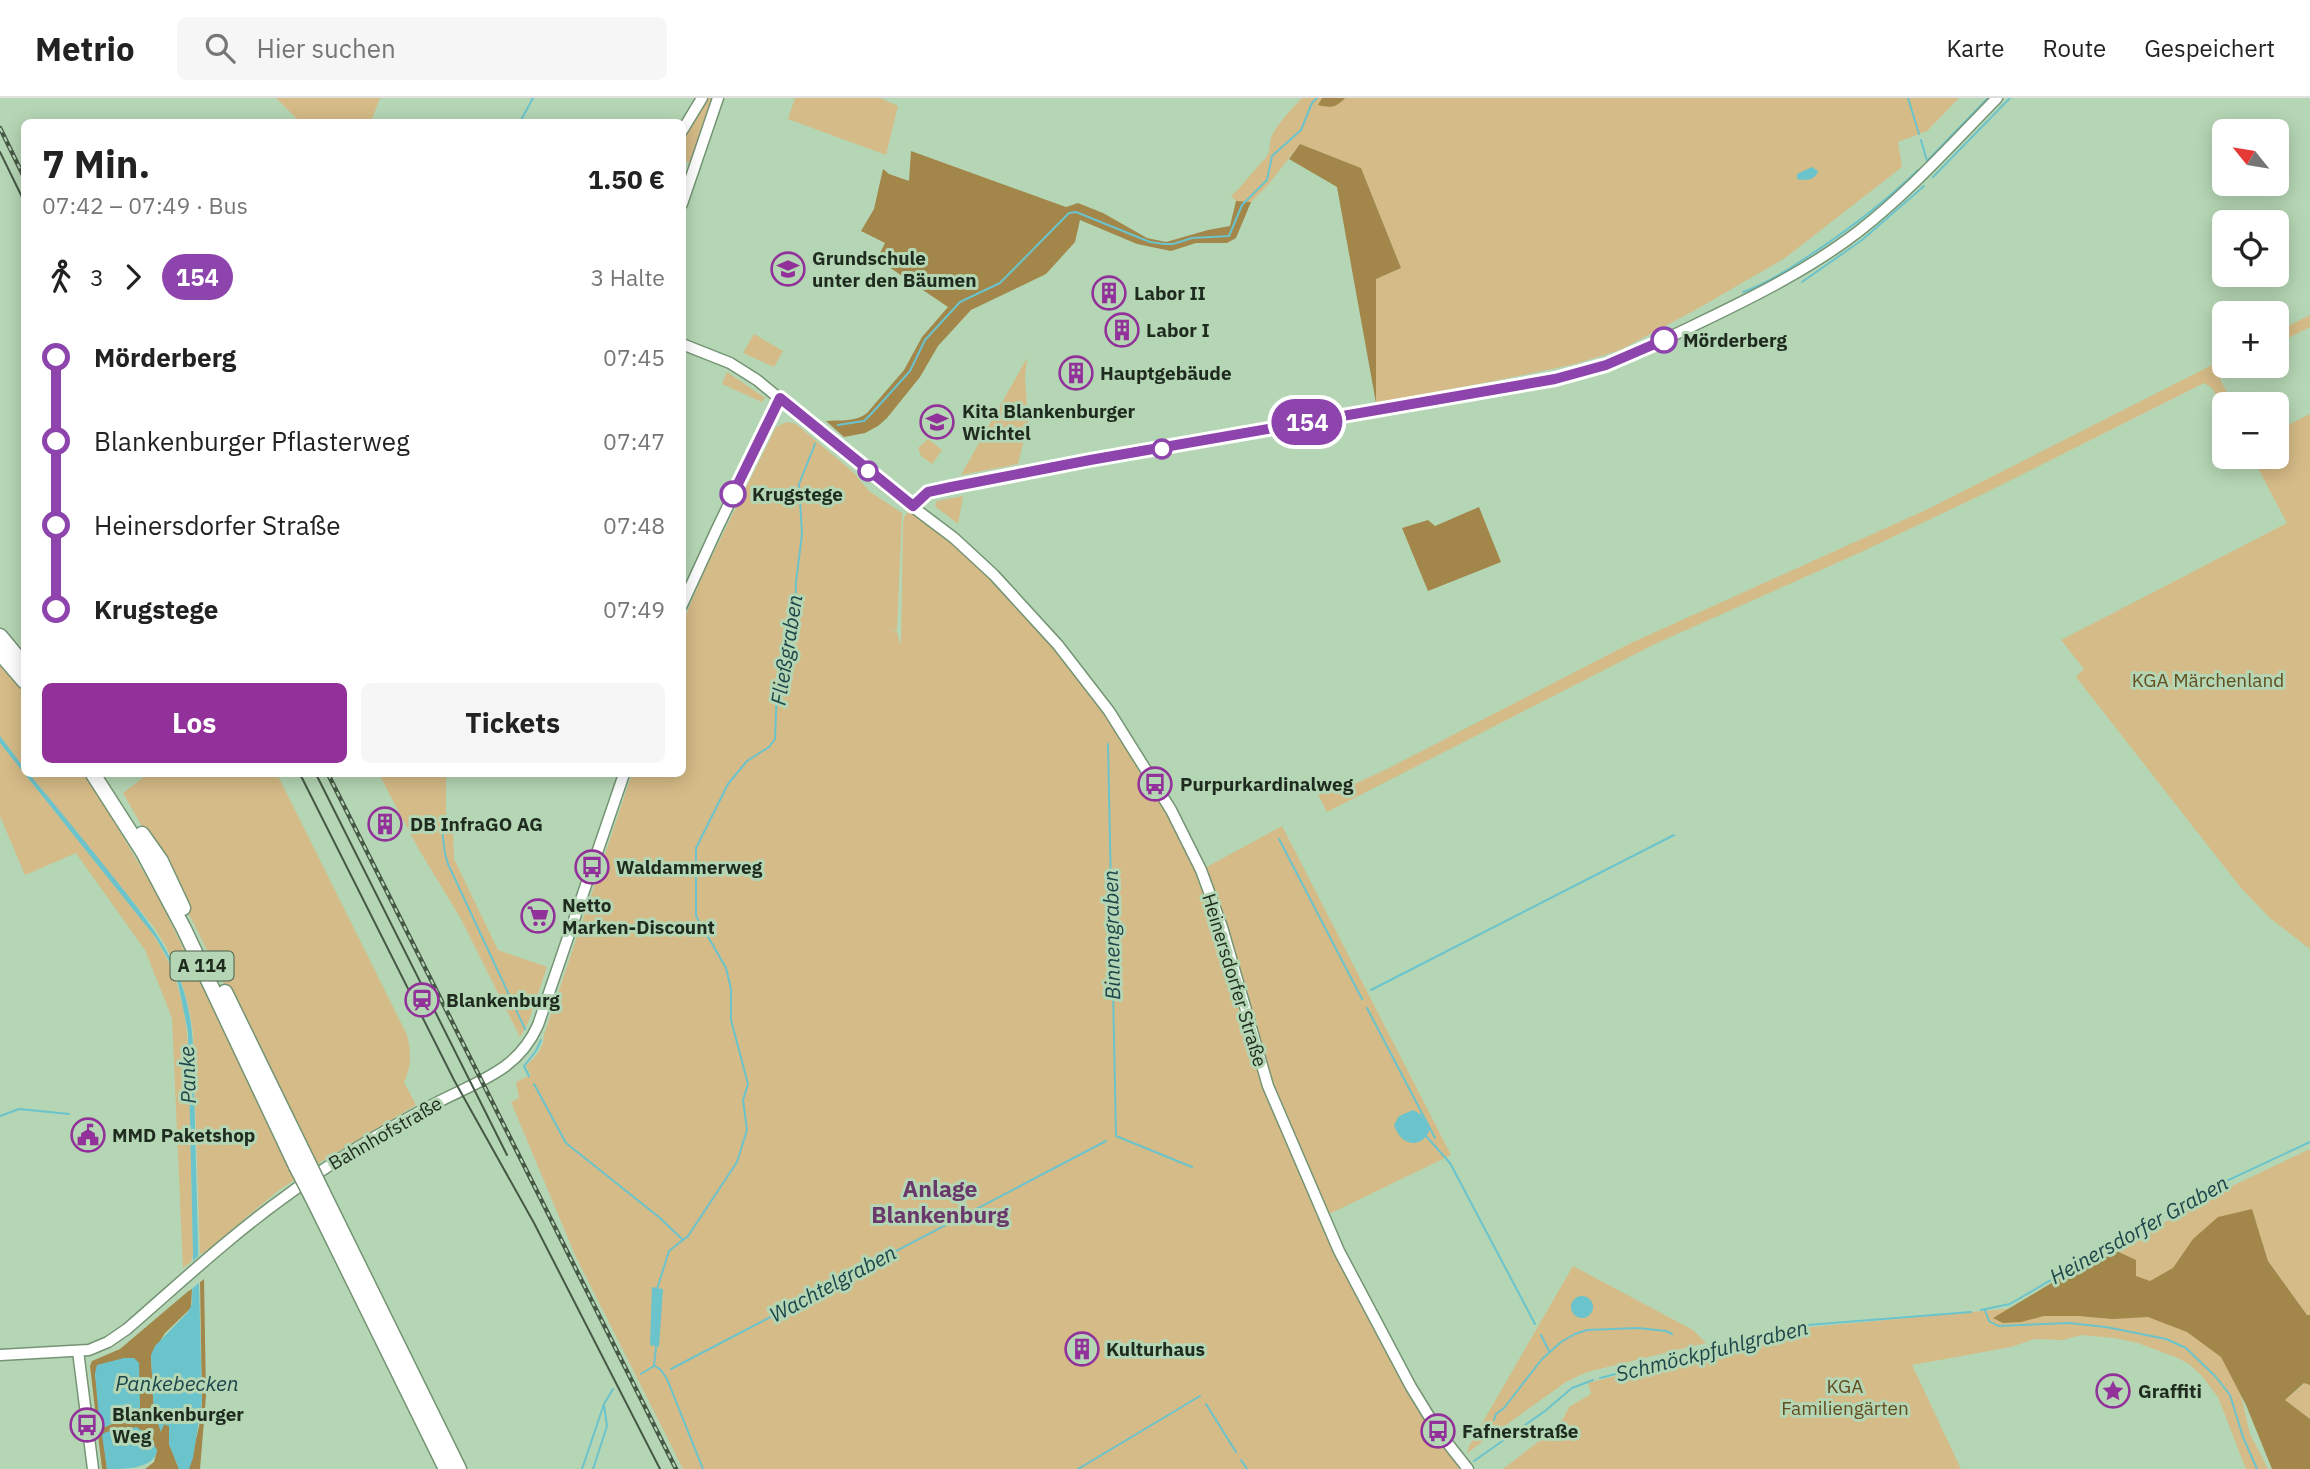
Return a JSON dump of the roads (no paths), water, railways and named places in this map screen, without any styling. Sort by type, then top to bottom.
[{"type":"highway","points":[[0,636],[21,661]]},
{"type":"highway","points":[[0,653],[21,678]]},
{"type":"highway","name":"A 114","points":[[95,777],[143,852],[302,1163]]},
{"type":"highway","name":"A 114","points":[[106,777],[161,861],[446,1469]]},
{"type":"highway","name":"A 114","points":[[317,1194],[459,1469]]},
{"type":"main road","points":[[686,124],[702,98]]},
{"type":"main road","points":[[686,192],[718,98]]},
{"type":"main road","points":[[913,506],[928,492],[1090,460],[1555,379],[1606,365],[1635,354],[1754,297],[1827,254],[1892,203],[1997,98]]},
{"type":"main road","points":[[686,346],[730,363],[780,398],[686,597]]},
{"type":"main road","name":"Heinersdorfer Straße","points":[[780,398],[973,554],[1058,645],[1110,711],[1171,810],[1201,870],[1218,916],[1268,1086],[1322,1215],[1411,1387],[1438,1432],[1468,1469]]},
{"type":"main road","name":"Bahnhofstraße","points":[[0,1355],[94,1348],[117,1336],[276,1203],[335,1161],[514,1060],[528,1044],[538,1025],[623,777]]},
{"type":"main road","points":[[78,1350],[93,1469]]},
{"type":"water","points":[[1812,167],[1818,171],[1813,178],[1797,179],[1797,174]]},
{"type":"water","points":[[0,736],[21,764],[21,769],[0,743]]},
{"type":"water","name":"Pankebecken","points":[[27,777],[32,777],[91,849],[156,933],[185,995],[193,1046],[202,1401],[189,1469],[179,1469],[169,1444],[169,1426],[164,1424],[161,1432],[154,1413],[151,1355],[155,1346],[188,1312],[192,1304],[193,1254],[188,1032],[178,983],[156,938]]},
{"type":"water","points":[[1413,1110],[1422,1115],[1430,1129],[1426,1136],[1416,1143],[1401,1137],[1394,1125],[1399,1116]]},
{"type":"water","points":[[652,1287],[663,1289],[659,1347],[650,1345]]},
{"type":"water","points":[[1582,1296],[1590,1299],[1593,1307],[1590,1315],[1582,1318],[1574,1315],[1571,1307],[1574,1299]]},
{"type":"water","points":[[134,1358],[139,1363],[140,1407],[138,1412],[105,1427],[99,1420],[95,1373],[97,1365]]},
{"type":"water","points":[[137,1427],[150,1438],[157,1450],[155,1456],[138,1467],[107,1469],[102,1435]]},
{"type":"waterway","points":[[522,119],[533,98]]},
{"type":"waterway","name":"Fließgraben","points":[[838,425],[864,421],[910,371],[925,340],[960,302],[1000,283],[1069,213],[1076,212],[1150,242],[1173,244],[1192,238],[1229,236],[1242,205],[1267,180],[1272,156],[1301,130],[1312,103],[1317,98]]},
{"type":"waterway","points":[[1908,98],[1919,134]]},
{"type":"waterway","points":[[1921,140],[1927,161],[1988,98]]},
{"type":"waterway","points":[[1933,177],[2010,98]]},
{"type":"waterway","points":[[1743,292],[1780,274],[1832,240],[1877,207],[1918,170]]},
{"type":"waterway","points":[[1802,282],[1862,240],[1924,186]]},
{"type":"waterway","name":"Fließgraben","points":[[657,1289],[669,1251],[688,1236],[737,1162],[747,1130],[743,1100],[748,1084],[731,1020],[731,989],[726,968],[696,916],[696,848],[728,784],[747,761],[769,747],[775,739],[777,688],[795,622],[796,582],[802,534],[799,484],[815,444]]},
{"type":"waterway","name":"Binnengraben","points":[[1108,744],[1116,1136],[1192,1167]]},
{"type":"waterway","points":[[442,829],[448,864],[525,1029]]},
{"type":"waterway","points":[[1371,990],[1674,835]]},
{"type":"waterway","points":[[1279,839],[1362,999]]},
{"type":"waterway","points":[[1367,1008],[1435,1138]]},
{"type":"waterway","points":[[529,1076],[524,1066],[541,1040]]},
{"type":"waterway","points":[[534,1084],[566,1143],[660,1218],[683,1240]]},
{"type":"waterway","points":[[0,1116],[19,1109],[69,1114]]},
{"type":"waterway","points":[[1426,1136],[1450,1163],[1535,1324]]},
{"type":"waterway","name":"Wachtelgraben","points":[[671,1369],[1106,1141]]},
{"type":"waterway","name":"Heinersdorfer Graben","points":[[1981,1310],[2010,1304],[2192,1197],[2310,1142]]},
{"type":"waterway","name":"Schmöckpfuhlgraben","points":[[1985,1310],[1989,1321],[1998,1326],[2069,1323],[2106,1327],[2166,1339],[2186,1348],[2230,1395],[2243,1437],[2257,1469]]},
{"type":"waterway","name":"Schmöckpfuhlgraben","points":[[1600,1378],[1808,1325],[1971,1312]]},
{"type":"waterway","points":[[1494,1420],[1496,1414],[1504,1408],[1542,1359],[1575,1334],[1587,1330],[1638,1328],[1672,1334]]},
{"type":"waterway","points":[[1541,1335],[1549,1351]]},
{"type":"waterway","name":"Fließgraben","points":[[641,1374],[654,1366],[656,1347]]},
{"type":"waterway","points":[[655,1366],[667,1379],[703,1469]]},
{"type":"waterway","name":"Schmöckpfuhlgraben","points":[[1474,1461],[1545,1411],[1572,1388],[1593,1380]]},
{"type":"waterway","name":"Fließgraben","points":[[582,1469],[604,1404],[613,1389]]},
{"type":"waterway","points":[[1078,1469],[1200,1396]]},
{"type":"waterway","points":[[1206,1404],[1236,1452]]},
{"type":"waterway","name":"Fließgraben","points":[[593,1469],[607,1426],[604,1405]]},
{"type":"waterway","points":[[1241,1460],[1247,1469]]},
{"type":"tram line","points":[[0,152],[21,195]]},
{"type":"tram line","points":[[302,777],[454,1080],[534,1223],[660,1469]]},
{"type":"tram line","points":[[318,777],[507,1155]]},
{"type":"railway","points":[[0,128],[21,171]]},
{"type":"railway","points":[[330,777],[676,1469]]},
{"type":"place","name":"Grundschule unter den Bäumen","points":[[788,269]]},
{"type":"place","name":"Labor II","points":[[1109,293]]},
{"type":"place","name":"Labor I","points":[[1122,330]]},
{"type":"place","name":"Mörderberg","points":[[1664,340]]},
{"type":"place","name":"Hauptgebäude","points":[[1076,373]]},
{"type":"place","name":"Kita Blankenburger Wichtel","points":[[937,422]]},
{"type":"place","name":"Krugstege","points":[[733,494]]},
{"type":"place","name":"Purpurkardinalweg","points":[[1155,784]]},
{"type":"place","name":"DB InfraGO AG","points":[[385,824]]},
{"type":"place","name":"Waldammerweg","points":[[592,867]]},
{"type":"place","name":"Netto Marken-Discount","points":[[538,916]]},
{"type":"place","name":"Blankenburg","points":[[422,1000]]},
{"type":"place","name":"MMD Paketshop","points":[[88,1135]]},
{"type":"place","name":"Kulturhaus","points":[[1082,1349]]},
{"type":"place","name":"Graffiti","points":[[2113,1391]]},
{"type":"place","name":"Blankenburger Weg","points":[[87,1425]]},
{"type":"place","name":"Fafnerstraße","points":[[1438,1431]]},
{"type":"district","name":"Anlage Blankenburg","points":[[940,1202]]},
{"type":"park label","name":"KGA Märchenland","points":[[2208,680]]},
{"type":"park label","name":"KGA Familiengärten","points":[[1845,1397]]},
{"type":"water label","name":"Panke","points":[[188,1075]]}]
